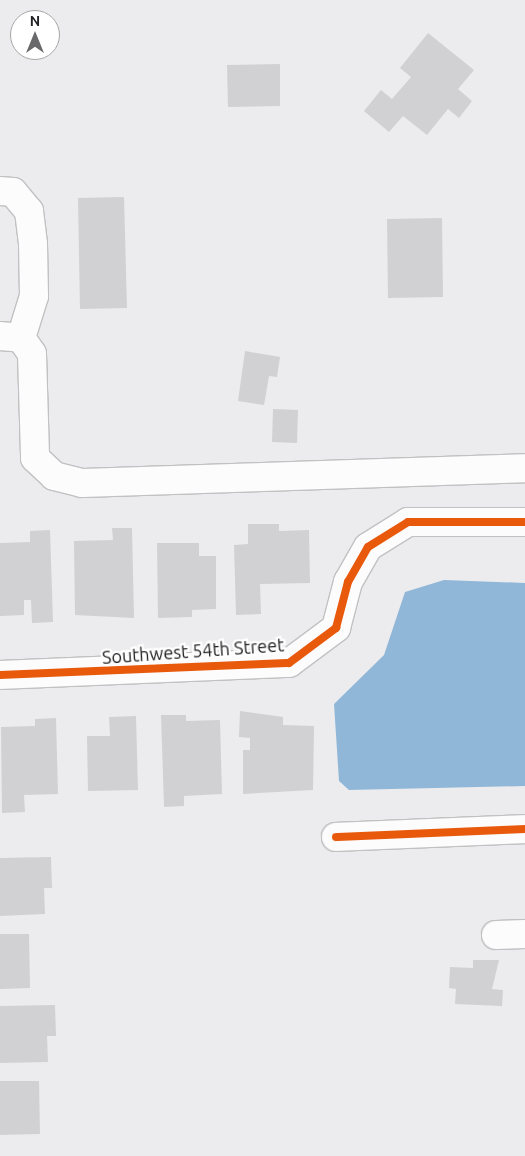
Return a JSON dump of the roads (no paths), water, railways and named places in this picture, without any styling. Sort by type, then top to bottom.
[{"type":"street","points":[[0,191],[12,192],[29,211],[34,244],[34,296],[10,337],[32,354],[35,458],[64,478],[82,483],[525,468]]},
{"type":"street","name":"Southwest 54th Street","points":[[0,675],[289,663],[336,628],[348,582],[368,547],[408,522],[525,522]]},
{"type":"street","points":[[336,837],[525,829]]},
{"type":"street","points":[[496,935],[525,934]]},
{"type":"water","points":[[444,580],[525,583],[525,786],[349,790],[339,781],[334,704],[384,655],[405,592]]}]
